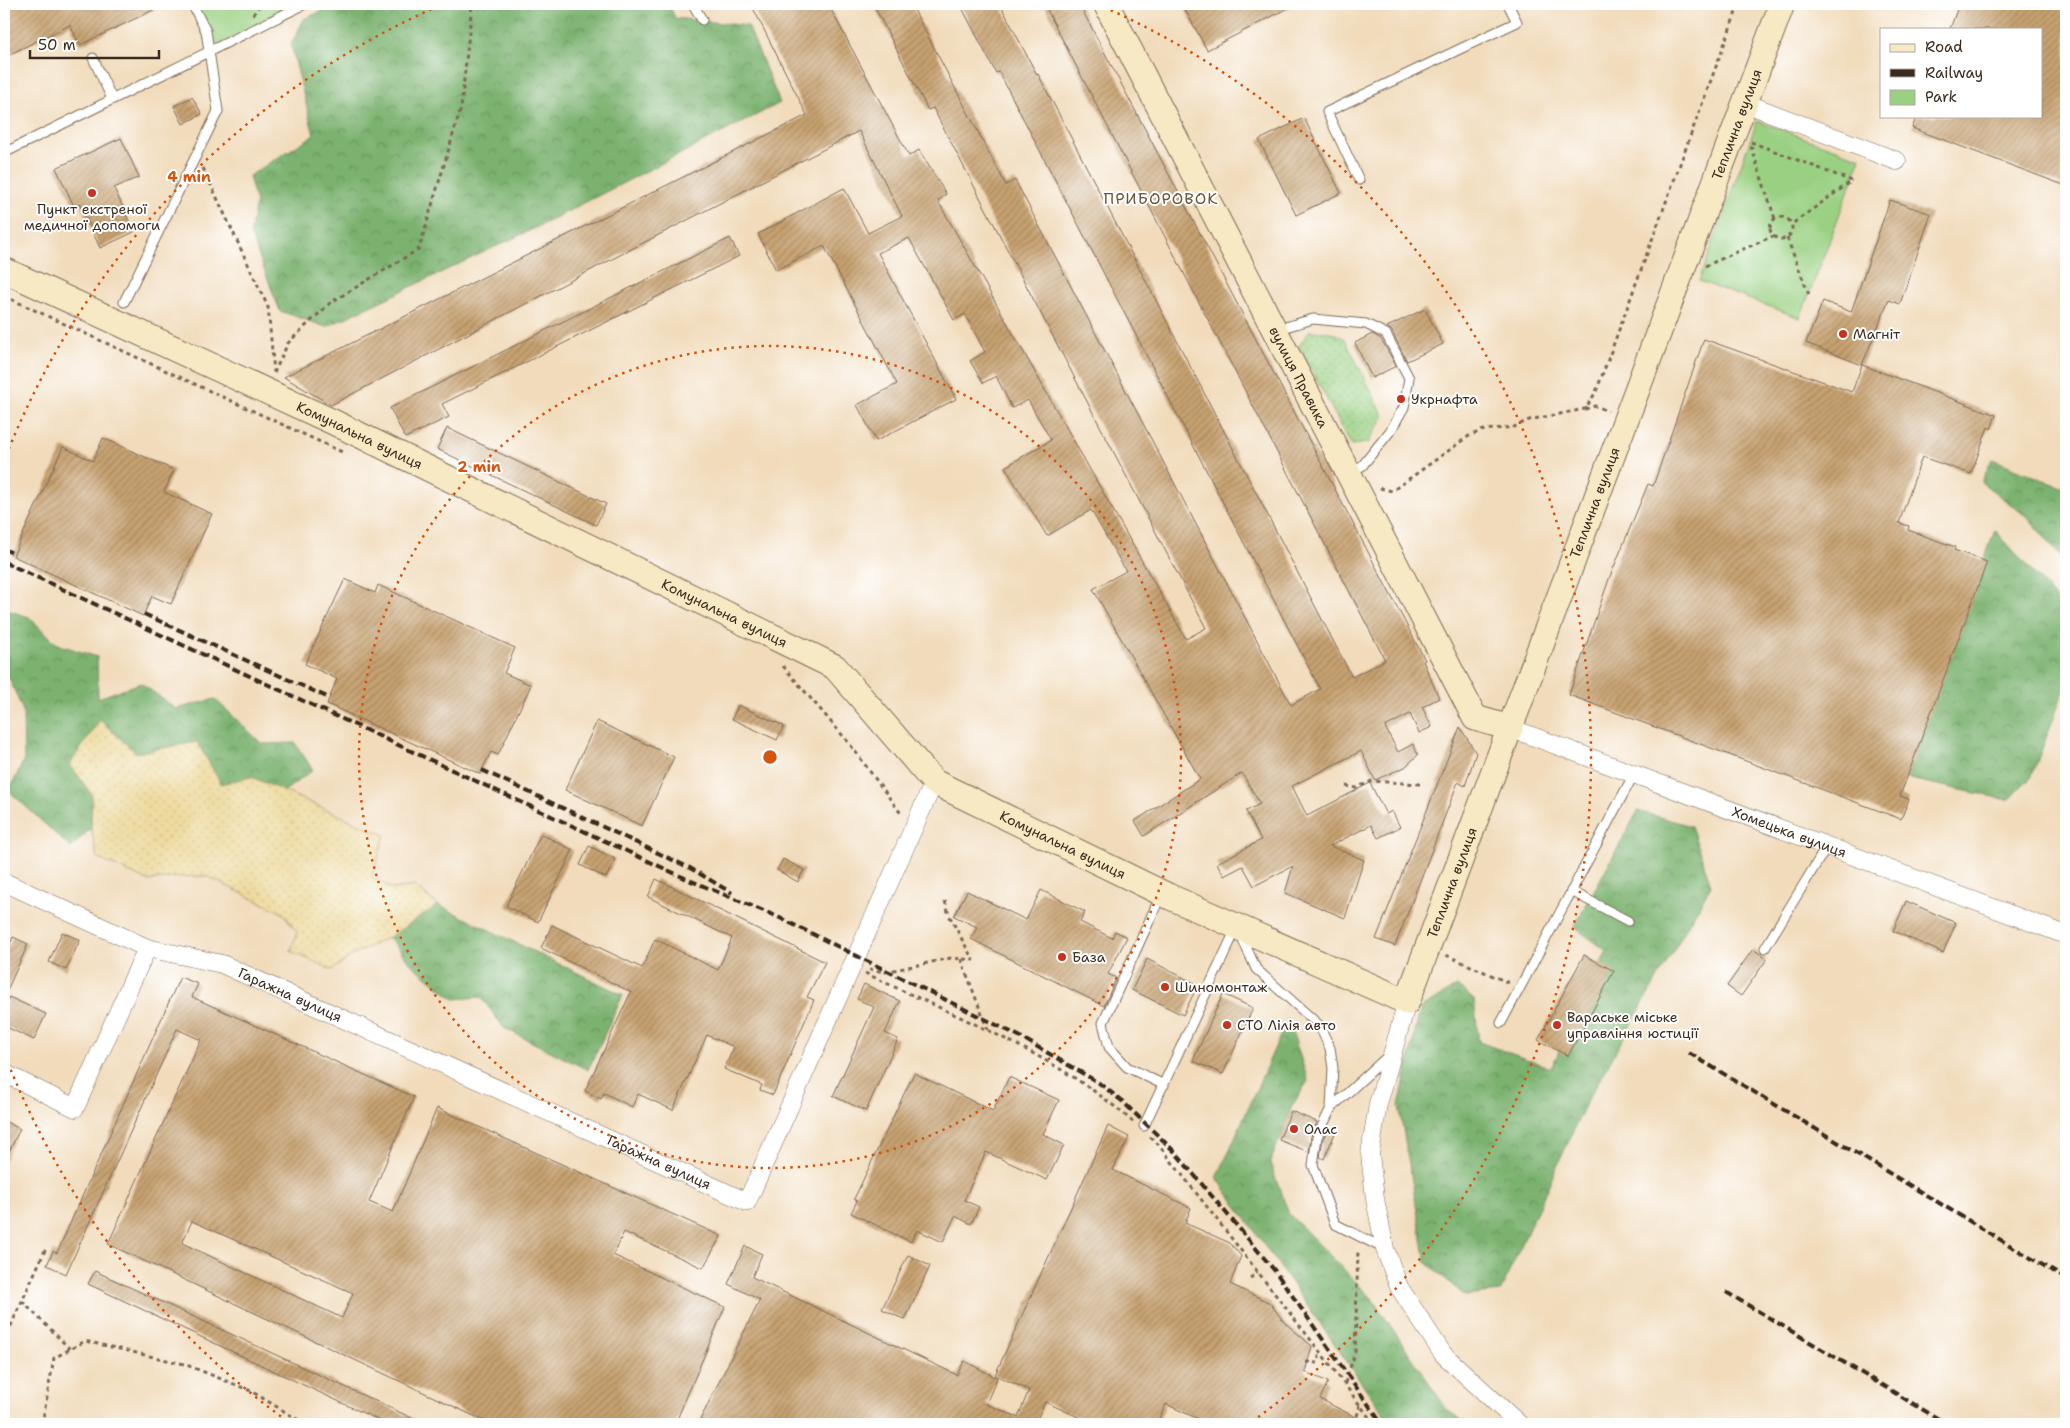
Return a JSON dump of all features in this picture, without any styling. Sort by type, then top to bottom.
[{"type":"street","name":"вулиця Правика","points":[[1106,4],[1475,718],[1510,728]]},
{"type":"street","name":"Теплична вулиця","points":[[1406,1002],[1782,4]]},
{"type":"street","points":[[1745,103],[1897,161]]},
{"type":"street","name":"Комунальна вулиця","points":[[4,270],[270,382],[331,420],[835,667],[934,782],[1162,893],[1406,1002]]},
{"type":"street","name":"Хомецька вулиця","points":[[1510,728],[2066,935]]},
{"type":"street","name":"Гаражна вулиця","points":[[147,948],[222,964],[747,1202],[934,782]]},
{"type":"street","points":[[4,882],[147,948],[75,1108],[4,1073]]},
{"type":"street","points":[[1406,1002],[1378,1104],[1370,1154],[1375,1199],[1385,1249],[1399,1287],[1443,1354],[1519,1424]]},
{"type":"lane","points":[[124,302],[218,110],[206,31],[192,4]]},
{"type":"lane","points":[[4,152],[208,50],[305,4]]},
{"type":"lane","points":[[693,4],[702,20]]},
{"type":"lane","points":[[1359,180],[1327,112],[1517,22],[1508,4]]},
{"type":"lane","points":[[93,58],[112,98]]},
{"type":"lane","points":[[1275,330],[1313,319],[1366,324],[1386,334],[1409,378],[1404,407],[1391,430],[1362,466],[1348,471]]},
{"type":"lane","points":[[1501,1023],[1634,774]]},
{"type":"lane","points":[[1765,948],[1827,846]]},
{"type":"lane","points":[[1571,891],[1628,921]]},
{"type":"lane","points":[[1162,893],[1103,1023],[1109,1047],[1127,1067],[1164,1086]]},
{"type":"lane","points":[[1142,1128],[1164,1086],[1237,926]]},
{"type":"lane","points":[[1237,926],[1256,969],[1319,1025],[1330,1048],[1333,1068],[1331,1108]]},
{"type":"lane","points":[[1385,1249],[1335,1224],[1313,1164],[1317,1137],[1331,1108],[1391,1053]]},
{"type":"path","points":[[240,35],[260,4]]},
{"type":"path","points":[[270,382],[288,343],[330,303],[419,249],[461,108],[472,4]]},
{"type":"path","points":[[1585,409],[1596,392],[1740,4]]},
{"type":"path","points":[[1774,219],[1783,216],[1792,224],[1792,231],[1787,238],[1780,239],[1773,236],[1770,230],[1774,219],[1750,141],[1852,181],[1792,224]]},
{"type":"path","points":[[202,165],[268,307],[270,382]]},
{"type":"path","points":[[1704,266],[1773,236]]},
{"type":"path","points":[[1787,238],[1809,296]]},
{"type":"path","points":[[4,296],[346,453]]},
{"type":"path","points":[[1373,487],[1392,491],[1469,436],[1484,430],[1514,426],[1529,420],[1595,406],[1605,410]]},
{"type":"path","points":[[781,664],[849,743],[912,830]]},
{"type":"path","points":[[1346,786],[1356,788],[1372,781],[1420,784]]},
{"type":"path","points":[[851,967],[885,972],[951,958],[974,960],[949,915],[945,901]]},
{"type":"path","points":[[961,959],[990,1033]]},
{"type":"path","points":[[1461,962],[1495,977]]},
{"type":"path","points":[[851,967],[1059,1068],[1115,1106],[1142,1128],[1158,1144],[1320,1351],[1374,1424]]},
{"type":"path","points":[[1344,1384],[1355,1353],[1359,1236]]},
{"type":"path","points":[[4,1341],[46,1248]]},
{"type":"path","points":[[1250,1278],[1258,1273]]},
{"type":"path","points":[[22,1301],[70,1349]]},
{"type":"path","points":[[42,1424],[54,1358],[85,1341],[184,1364],[251,1391],[305,1424]]},
{"type":"path","points":[[1306,1362],[1318,1363],[1320,1351]]},
{"type":"path","points":[[1355,1424],[1360,1405]]},
{"type":"green space","points":[[192,4],[305,4],[208,51],[206,31]]},
{"type":"green space","points":[[336,4],[669,4],[675,18],[748,26],[780,103],[537,227],[326,327],[280,311],[250,233],[256,203],[249,176],[314,135],[291,45],[304,19]]},
{"type":"green space","points":[[1757,121],[1861,158],[1800,318],[1699,281]]},
{"type":"green space","points":[[1309,331],[1331,332],[1345,339],[1384,417],[1368,443],[1351,445],[1299,346]]},
{"type":"green space","points":[[1992,459],[2066,489],[2066,562],[2026,516],[1981,482]]},
{"type":"green space","points":[[1995,530],[2066,610],[2066,685],[2031,778],[2008,800],[1905,778]]},
{"type":"green space","points":[[4,609],[29,617],[57,644],[97,657],[98,698],[141,683],[176,709],[215,699],[262,744],[295,743],[313,770],[283,792],[251,777],[221,784],[197,742],[136,753],[100,720],[70,764],[92,795],[91,828],[71,848],[9,791],[24,760],[23,711],[8,675],[4,674]]},
{"type":"green space","points":[[1638,811],[1691,826],[1711,885],[1586,1103],[1500,1292],[1465,1296],[1426,1262],[1399,1106],[1420,1009],[1457,986],[1474,1000],[1479,1042],[1551,1068],[1607,951],[1574,927]]},
{"type":"green space","points":[[438,905],[623,995],[588,1070],[504,1028],[481,997],[454,999],[411,964],[389,937]]},
{"type":"green space","points":[[1288,1018],[1308,1081],[1292,1106],[1270,1163],[1289,1214],[1371,1297],[1448,1411],[1468,1424],[1391,1424],[1217,1178]]},
{"type":"sand","points":[[100,720],[136,753],[197,742],[221,784],[251,777],[385,835],[372,877],[392,889],[414,886],[438,905],[389,937],[351,956],[332,970],[291,951],[297,932],[283,913],[206,876],[175,877],[148,881],[97,858],[91,828],[92,795],[70,764]]},
{"type":"building","points":[[4,4],[166,4],[80,45],[70,25],[4,57]]},
{"type":"building","points":[[751,4],[828,4],[909,156],[919,150],[946,194],[938,201],[1186,639],[1206,628],[933,108],[928,110],[873,4],[911,4],[1006,185],[1015,180],[1291,705],[1320,689],[999,72],[996,73],[960,4],[1000,4],[1352,677],[1385,660],[1044,4],[1079,4],[1425,660],[1423,661],[1439,698],[1422,707],[1432,727],[1419,733],[1410,714],[1385,727],[1398,752],[1413,744],[1418,755],[1405,767],[1375,780],[1361,751],[1292,786],[1307,816],[1370,783],[1386,814],[1392,811],[1400,827],[1378,838],[1371,825],[1330,846],[1364,860],[1345,918],[1285,893],[1293,866],[1254,886],[1243,866],[1224,876],[1217,863],[1261,840],[1246,811],[1260,804],[1242,773],[1144,836],[1135,821],[1200,779],[1093,589],[1126,571],[1091,510],[1047,536],[1005,467],[1051,440],[1028,400],[1012,408],[996,376],[983,383],[970,361],[985,352],[965,314],[954,320],[909,238],[878,253],[956,399],[876,441],[857,405],[897,384],[824,246],[776,270],[758,234],[844,188],[868,233],[902,216],[859,131],[331,405],[284,377],[807,115]]},
{"type":"building","points":[[1182,4],[1296,4],[1207,50]]},
{"type":"building","points":[[1959,4],[2066,4],[2066,186],[1912,128],[1916,118],[2042,118],[2042,28],[1950,28]]},
{"type":"building","points":[[192,97],[202,114],[183,124],[174,106]]},
{"type":"building","points":[[1304,118],[1341,193],[1296,215],[1259,140]]},
{"type":"building","name":"Пункт екстреної медичної допомоги","points":[[121,138],[139,177],[114,188],[134,232],[100,248],[80,204],[74,206],[56,168]]},
{"type":"building","points":[[1890,200],[1931,214],[1900,304],[1889,300],[1862,365],[1806,343],[1823,301],[1851,312]]},
{"type":"building","points":[[730,238],[739,256],[442,404],[449,417],[405,438],[390,408]]},
{"type":"building","points":[[1425,309],[1443,344],[1407,361],[1392,331],[1387,327]]},
{"type":"building","points":[[1372,334],[1381,339],[1396,366],[1372,378],[1355,343]]},
{"type":"building","points":[[1704,339],[1852,392],[1862,365],[1996,415],[1991,429],[1988,427],[1971,474],[1922,457],[1899,523],[1909,526],[1908,530],[1955,547],[1954,550],[1987,562],[1900,796],[1909,799],[1901,819],[1569,695],[1609,579],[1648,484],[1653,486]]},
{"type":"building","points":[[447,428],[606,504],[596,525],[437,449]]},
{"type":"building","points":[[103,438],[174,470],[164,492],[212,514],[171,604],[152,596],[143,616],[13,556],[63,447],[93,461]]},
{"type":"building","points":[[345,579],[375,593],[378,585],[515,648],[504,673],[531,685],[498,755],[491,752],[480,774],[327,704],[337,679],[305,664]]},
{"type":"building","points":[[738,705],[784,726],[777,740],[732,719]]},
{"type":"building","points":[[597,721],[674,757],[642,826],[565,790]]},
{"type":"building","points":[[1460,727],[1476,753],[1465,786],[1458,782],[1395,946],[1376,939]]},
{"type":"building","points":[[541,834],[573,850],[538,922],[506,906]]},
{"type":"building","points":[[589,846],[615,859],[606,878],[580,865]]},
{"type":"building","points":[[783,859],[804,870],[798,882],[777,870]]},
{"type":"building","points":[[656,879],[825,962],[807,997],[814,1000],[773,1095],[760,1090],[762,1085],[724,1069],[734,1047],[707,1035],[673,1110],[638,1094],[632,1107],[604,1093],[601,1099],[585,1091],[631,992],[541,948],[552,925],[642,968],[655,939],[718,970],[732,938],[648,897]]},
{"type":"building","name":"База","points":[[1041,890],[1085,912],[1080,922],[1112,938],[1115,931],[1127,937],[1108,974],[1116,978],[1104,1006],[971,939],[977,927],[954,916],[967,891],[1026,920]]},
{"type":"building","points":[[1906,901],[1956,923],[1943,953],[1893,931]]},
{"type":"building","points":[[62,932],[80,940],[66,970],[49,962]]},
{"type":"building","points":[[13,937],[28,944],[4,997],[4,944],[9,946]]},
{"type":"building","points":[[1753,949],[1767,959],[1741,996],[1727,986]]},
{"type":"building","points":[[1584,955],[1614,971],[1568,1056],[1538,1040]]},
{"type":"building","name":"Шиномонтаж","points":[[1147,959],[1198,985],[1183,1015],[1132,990]]},
{"type":"building","points":[[180,977],[198,984],[192,997],[414,1097],[369,1202],[393,1212],[437,1108],[721,1236],[703,1268],[624,1232],[613,1255],[725,1307],[675,1424],[491,1424],[108,1244],[201,1040],[177,1029],[66,1274],[47,1265],[53,1251],[57,1253]],"holes":[[[192,1221],[353,1293],[342,1318],[182,1243]]]},
{"type":"building","points":[[864,984],[900,1001],[885,1033],[898,1039],[866,1111],[833,1096],[874,1007],[857,999]]},
{"type":"building","name":"СТО Лілія авто","points":[[1223,994],[1253,1008],[1223,1074],[1193,1061]]},
{"type":"building","points":[[9,997],[46,1014],[34,1040],[4,1026],[4,1008]]},
{"type":"building","points":[[914,1073],[993,1111],[1009,1077],[1059,1100],[1043,1134],[1064,1145],[1047,1180],[986,1152],[964,1200],[979,1207],[971,1224],[955,1216],[943,1242],[917,1230],[911,1242],[851,1213],[857,1201],[854,1199]]},
{"type":"building","name":"Олас","points":[[1291,1111],[1317,1122],[1311,1136],[1309,1152],[1279,1140]]},
{"type":"building","points":[[4,1121],[20,1129],[4,1162]]},
{"type":"building","points":[[1108,1126],[1129,1137],[1113,1170],[1191,1208],[1185,1223],[1230,1243],[1241,1256],[1230,1284],[1270,1303],[1284,1322],[1312,1346],[1305,1372],[1328,1382],[1320,1399],[1369,1424],[1209,1424],[1166,1404],[1157,1424],[1094,1424],[1045,1402],[1035,1424],[698,1424],[760,1300],[728,1284],[745,1246],[762,1254],[752,1277],[957,1375],[964,1361],[997,1378],[986,1404],[1018,1417],[1029,1390],[995,1375]]},
{"type":"building","points":[[1329,1127],[1336,1131],[1324,1159],[1320,1157],[1323,1139]]},
{"type":"building","points":[[908,1255],[930,1266],[905,1320],[882,1309]]},
{"type":"building","points":[[95,1271],[425,1424],[387,1424],[88,1284]]},
{"type":"railway","points":[[4,549],[14,554]]},
{"type":"railway","points":[[4,562],[689,880],[778,917],[1019,1036],[1099,1083],[1122,1101],[1174,1151],[1275,1271],[1382,1424]]},
{"type":"railway","points":[[144,614],[329,698]]},
{"type":"railway","points":[[482,770],[690,868],[732,893]]},
{"type":"railway","points":[[1689,1053],[2066,1279]]},
{"type":"railway","points":[[1726,1292],[1947,1424]]},
{"type":"place","name":"Пункт екстреної медичної допомоги","points":[[92,193]]},
{"type":"place","name":"Магніт","points":[[1843,334]]},
{"type":"place","name":"Укрнафта","points":[[1401,399]]},
{"type":"place","name":"База","points":[[1062,957]]},
{"type":"place","name":"Шиномонтаж","points":[[1165,987]]},
{"type":"place","name":"СТО Лілія авто","points":[[1227,1025]]},
{"type":"place","name":"Вараське міське управління юстиції","points":[[1557,1025]]},
{"type":"place","name":"Олас","points":[[1294,1129]]},
{"type":"district","name":"ПРИБОРОВОК","points":[[1161,198]]}]
